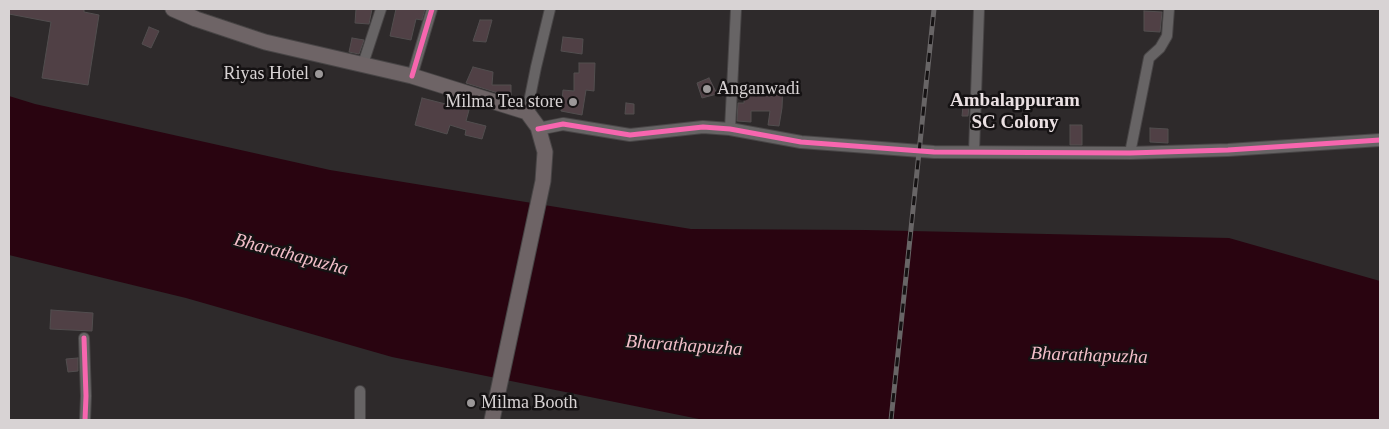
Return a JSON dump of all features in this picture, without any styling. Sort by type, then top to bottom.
[{"type":"main road","points":[[173,9],[196,19],[266,42],[412,76],[527,112],[538,129],[545,152],[543,181],[492,420]]},
{"type":"street","points":[[363,64],[381,9]]},
{"type":"street","points":[[412,76],[432,9]]},
{"type":"street","points":[[527,112],[550,9]]},
{"type":"street","points":[[730,129],[736,9]]},
{"type":"street","points":[[974,152],[979,9]]},
{"type":"street","points":[[1130,152],[1149,58],[1160,48],[1167,36],[1169,9]]},
{"type":"street","points":[[538,129],[563,124],[630,135],[703,127],[730,129],[801,142],[934,152],[1228,150],[1380,140]]},
{"type":"street","points":[[84,338],[85,420]]},
{"type":"street","points":[[360,391],[360,420]]},
{"type":"water","name":"Bharathapuzha","points":[[9,96],[35,104],[330,170],[691,229],[865,230],[1229,238],[1380,281],[1380,420],[704,420],[392,357],[186,298],[9,255]]},
{"type":"building","points":[[9,9],[84,9],[84,12],[99,15],[88,85],[42,78],[51,22],[9,14]]},
{"type":"building","points":[[356,9],[372,9],[369,24],[355,23]]},
{"type":"building","points":[[396,9],[425,9],[422,20],[416,19],[411,40],[390,36]]},
{"type":"building","points":[[1144,11],[1162,12],[1160,32],[1144,31]]},
{"type":"building","points":[[480,20],[492,20],[486,42],[473,41]]},
{"type":"building","points":[[149,27],[159,31],[151,48],[142,44]]},
{"type":"building","points":[[563,37],[583,39],[582,54],[561,51]]},
{"type":"building","points":[[352,38],[364,40],[359,54],[349,52]]},
{"type":"building","points":[[579,63],[595,63],[594,91],[586,90],[582,115],[561,111],[563,90],[574,91],[574,73],[579,73]]},
{"type":"building","points":[[473,67],[493,72],[492,85],[511,85],[511,97],[466,83]]},
{"type":"building","name":"Anganwadi","points":[[709,78],[717,94],[702,98],[697,83]]},
{"type":"building","points":[[773,84],[783,84],[779,126],[768,125],[770,111],[751,111],[751,122],[737,121],[738,103],[744,103],[744,91],[772,92]]},
{"type":"building","points":[[422,98],[469,110],[466,121],[486,126],[482,139],[465,135],[466,130],[450,125],[447,134],[415,125]]},
{"type":"building","points":[[626,103],[634,104],[634,114],[625,114]]},
{"type":"building","points":[[963,106],[969,106],[968,116],[962,116]]},
{"type":"building","points":[[1070,125],[1082,125],[1082,145],[1070,145]]},
{"type":"building","points":[[1150,128],[1168,129],[1168,143],[1150,142]]},
{"type":"building","points":[[51,310],[93,313],[92,331],[50,329]]},
{"type":"building","points":[[78,358],[78,371],[68,372],[66,359]]},
{"type":"railway","points":[[891,420],[934,9]]},
{"type":"cycle path","points":[[412,76],[432,9]]},
{"type":"cycle path","points":[[538,129],[563,124],[630,135],[703,127],[730,129],[801,142],[934,152],[1130,153],[1228,150],[1380,140]]},
{"type":"cycle path","points":[[84,338],[85,420]]},
{"type":"place","name":"Riyas Hotel","points":[[319,74]]},
{"type":"place","name":"Anganwadi","points":[[707,89]]},
{"type":"place","name":"Milma Tea store","points":[[573,102]]},
{"type":"place","name":"Milma Booth","points":[[471,403]]},
{"type":"district","name":"Ambalappuram SC Colony","points":[[1015,112]]}]
